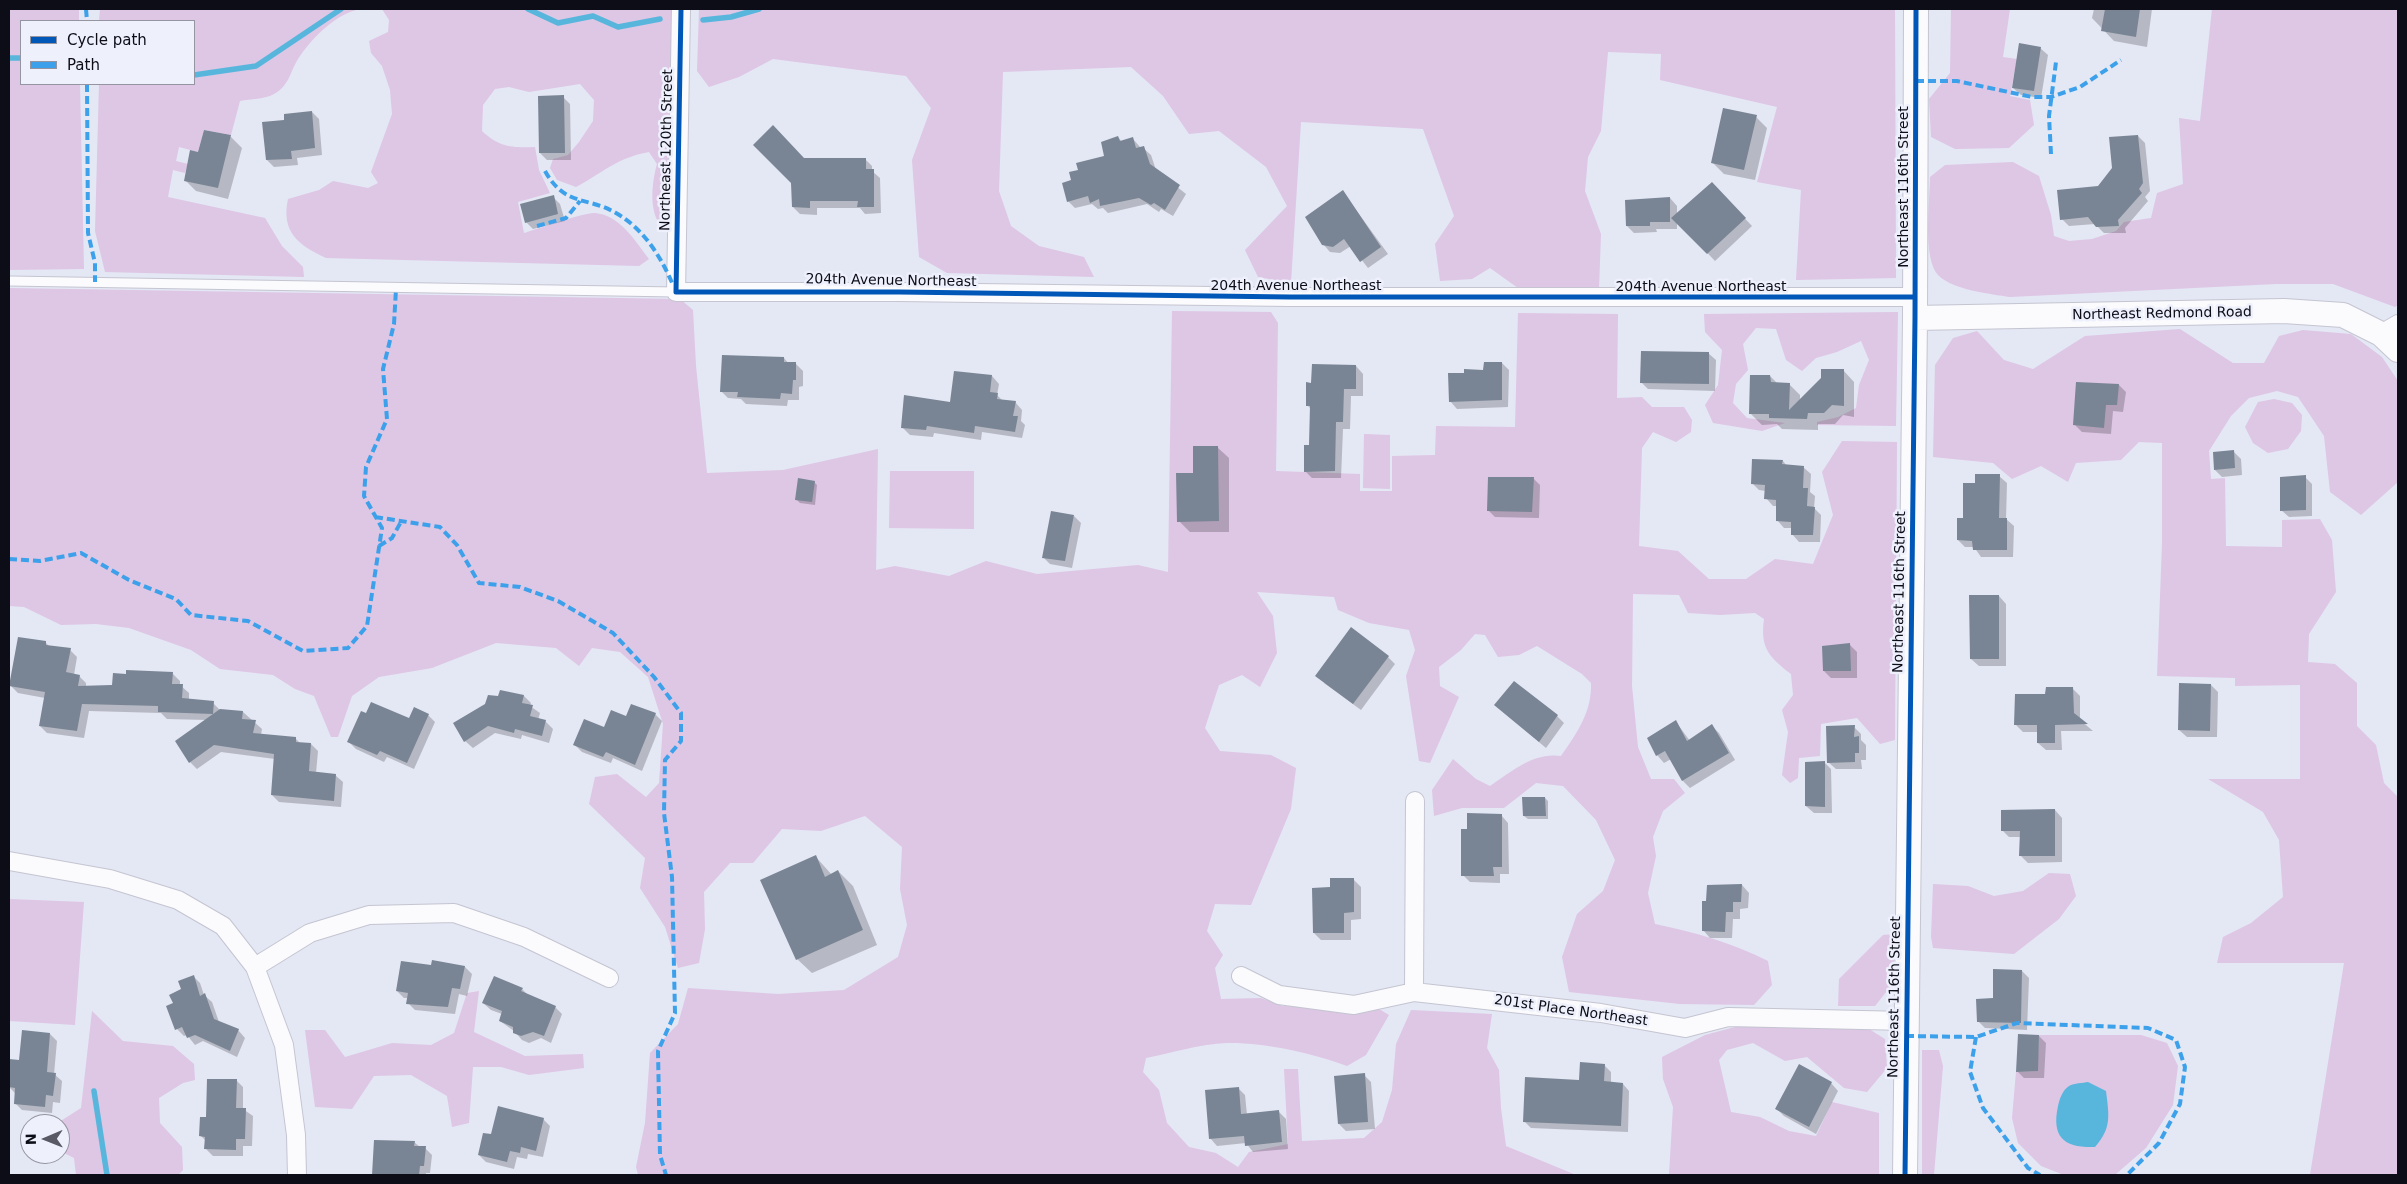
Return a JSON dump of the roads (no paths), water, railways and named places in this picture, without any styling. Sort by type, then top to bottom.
[{"type":"street","name":"Northeast 120th Street","points":[[676,292],[681,9]]},
{"type":"street","name":"Northeast 116th Street","points":[[1905,1175],[1915,308],[1916,9]]},
{"type":"street","name":"204th Avenue Northeast","points":[[676,292],[890,292],[1299,297],[1915,308]]},
{"type":"street","name":"Northeast Redmond Road","points":[[1915,308],[2284,311],[2343,315],[2390,329],[2398,350]]},
{"type":"street","points":[[1414,992],[1415,800]]},
{"type":"street","points":[[9,861],[110,879],[178,900],[223,926],[255,967],[284,1045],[296,1135],[297,1175]]},
{"type":"street","points":[[255,967],[310,933],[369,915],[454,913],[524,937],[609,978]]},
{"type":"street","name":"201st Place Northeast","points":[[1241,976],[1278,995],[1354,1005],[1414,992],[1600,1013],[1685,1028],[1728,1017],[1906,1021]]},
{"type":"lane","points":[[9,281],[676,292]]},
{"type":"water","points":[[2088,1082],[2106,1091],[2108,1107],[2107,1127],[2095,1147],[2076,1146],[2068,1143],[2059,1133],[2056,1117],[2061,1097],[2065,1090],[2071,1085]]},
{"type":"waterway","points":[[195,75],[256,66],[341,9]]},
{"type":"waterway","points":[[528,9],[558,23],[593,16],[618,27],[660,19]]},
{"type":"waterway","points":[[703,20],[731,17],[759,9]]},
{"type":"waterway","points":[[9,58],[20,58]]},
{"type":"waterway","points":[[94,1091],[107,1175]]}]
